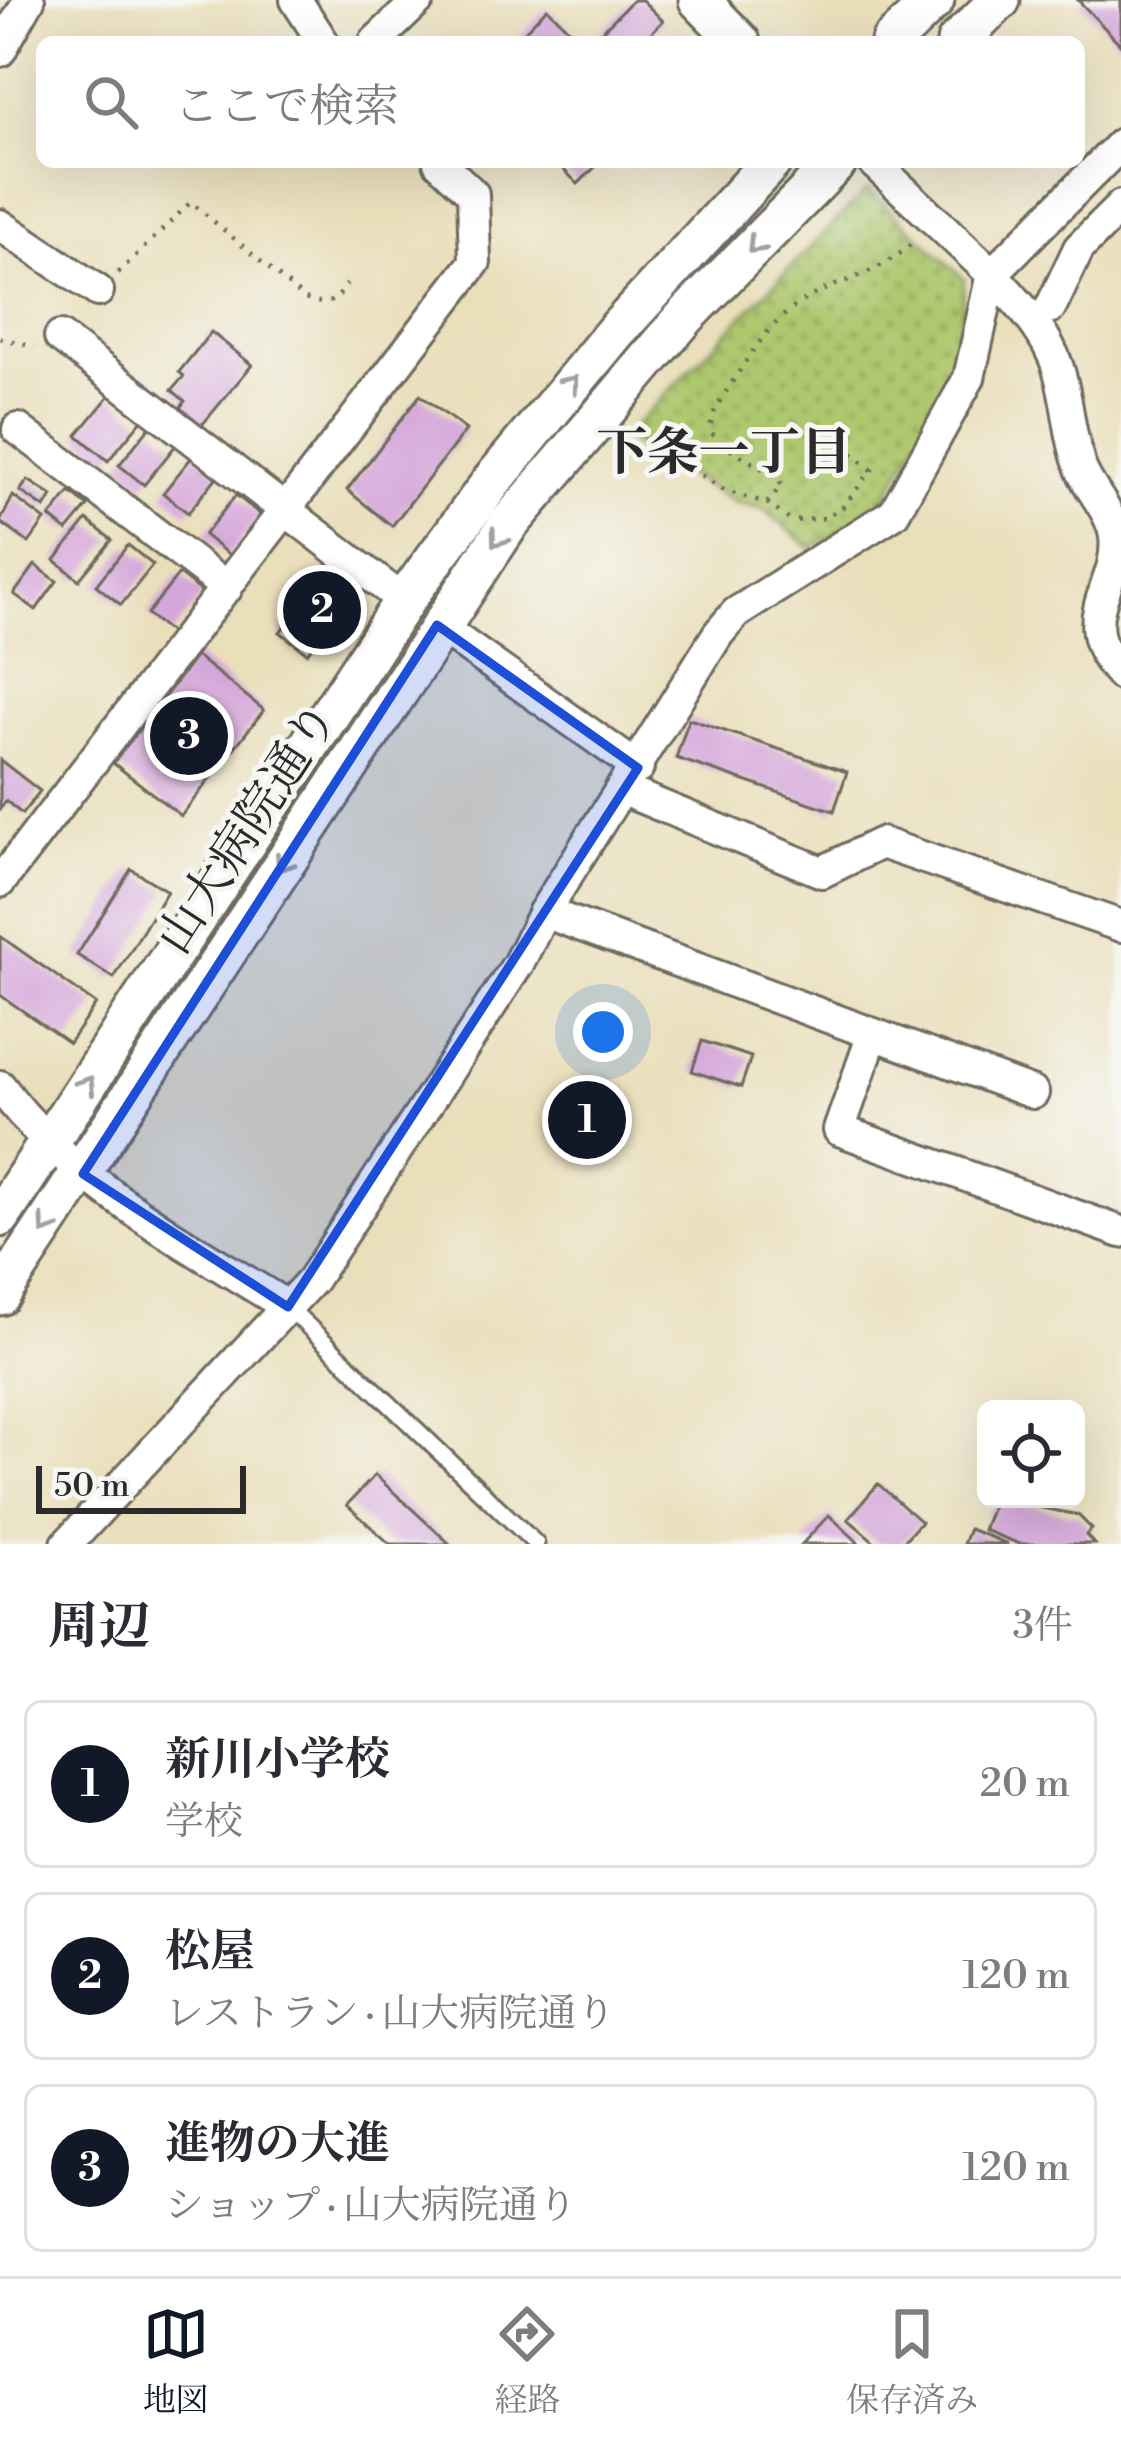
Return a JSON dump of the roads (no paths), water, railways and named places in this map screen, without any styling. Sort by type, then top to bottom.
[{"type":"street","points":[[0,51],[29,0]]},
{"type":"street","points":[[296,0],[319,36]]},
{"type":"street","points":[[381,36],[419,0]]},
{"type":"street","points":[[699,0],[734,36]]},
{"type":"street","points":[[897,36],[934,0]]},
{"type":"street","points":[[963,36],[1000,0]]},
{"type":"street","points":[[67,1544],[312,1280],[467,1043],[544,912],[736,613],[894,513],[969,379],[992,274],[1121,144]]},
{"type":"street","points":[[0,882],[475,262],[473,194],[445,168]]},
{"type":"street","name":"山大病院通り","points":[[0,1217],[404,601],[545,414],[766,168]]},
{"type":"street","name":"山大病院通り","points":[[0,1295],[437,625],[508,525],[592,421],[831,168]]},
{"type":"street","points":[[879,168],[932,223],[992,274],[1037,325],[1054,357],[1083,471],[1115,532],[1116,558],[1098,610],[1100,635],[1121,675]]},
{"type":"street","points":[[1051,307],[1079,248],[1121,206]]},
{"type":"street","points":[[0,225],[98,291]]},
{"type":"street","points":[[60,337],[404,601]]},
{"type":"street","points":[[18,429],[227,588]]},
{"type":"street","points":[[437,625],[631,779],[822,872],[881,843],[1121,926]]},
{"type":"street","points":[[544,912],[1033,1093]]},
{"type":"street","points":[[873,1034],[839,1130],[1121,1232]]},
{"type":"street","points":[[0,1086],[47,1145],[83,1174],[288,1307]]},
{"type":"lane","points":[[288,1307],[536,1544]]},
{"type":"place","name":"松屋","points":[[322,610]]},
{"type":"place","name":"進物の大進","points":[[189,736]]},
{"type":"place","name":"新川小学校","points":[[587,1120]]},
{"type":"district","name":"下条一丁目","points":[[724,451]]}]
